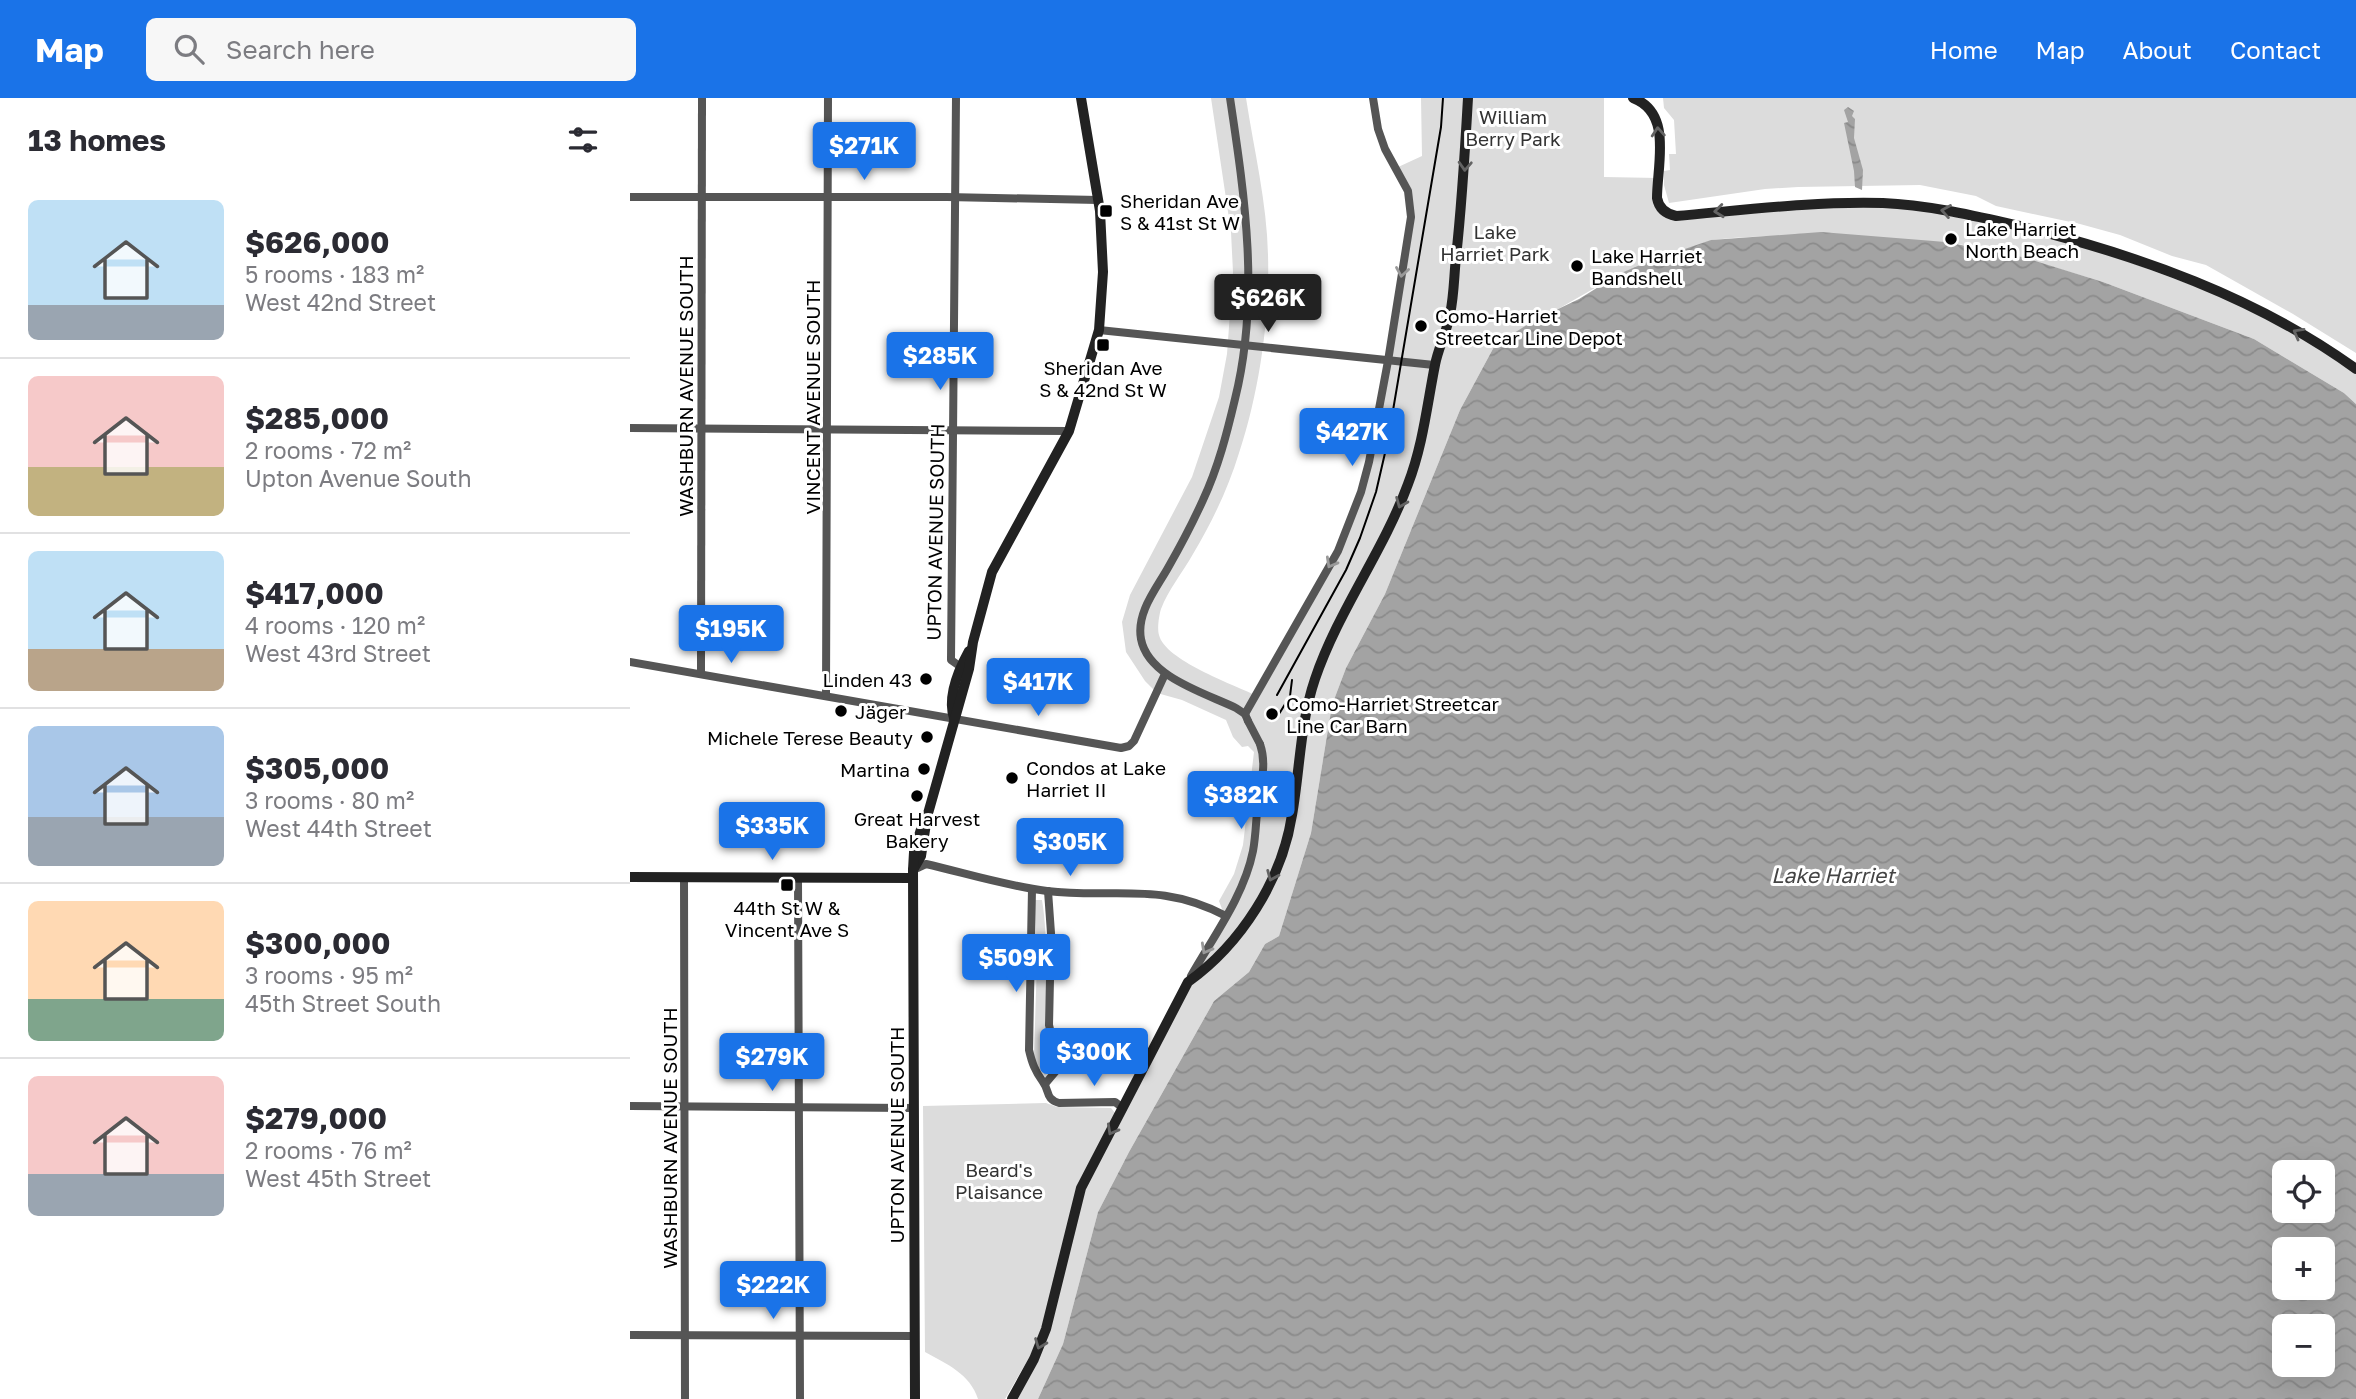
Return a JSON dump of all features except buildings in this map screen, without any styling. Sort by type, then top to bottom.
[{"type":"street","name":"WASHBURN AVENUE SOUTH","points":[[701,674],[702,98]]},
{"type":"street","name":"VINCENT AVENUE SOUTH","points":[[827,696],[828,98]]},
{"type":"street","name":"UPTON AVENUE SOUTH","points":[[956,98],[951,660],[961,667]]},
{"type":"street","points":[[954,718],[969,669],[973,642],[992,572],[1069,431],[1099,330],[1103,272],[1098,200],[1081,98]]},
{"type":"street","points":[[1012,1399],[1034,1359],[1046,1329],[1081,1188],[1188,982],[1238,894],[1253,851],[1264,756],[1260,744],[1246,718],[1165,674],[1151,661],[1144,650],[1141,637],[1144,610],[1203,499],[1216,466],[1236,398],[1245,346],[1250,284],[1249,240],[1230,98]]},
{"type":"street","points":[[1246,718],[1338,551],[1351,522],[1369,462],[1411,217],[1411,204],[1403,179],[1385,149],[1378,129],[1373,98]]},
{"type":"street","points":[[1188,982],[1206,969],[1241,930],[1262,900],[1292,819],[1303,729],[1314,681],[1324,655],[1396,514],[1409,481],[1430,402],[1434,365],[1452,304],[1463,194],[1468,98]]},
{"type":"street","points":[[1633,98],[1646,105],[1657,118],[1660,136],[1657,198],[1660,207],[1669,214],[1676,216],[1787,205],[1885,203],[1985,218],[2101,248],[2175,274],[2250,307],[2311,340],[2356,369]]},
{"type":"street","points":[[630,197],[1098,200]]},
{"type":"street","points":[[1099,330],[1434,365]]},
{"type":"street","points":[[630,428],[1069,431]]},
{"type":"street","points":[[954,718],[950,706],[961,667],[973,642]]},
{"type":"street","points":[[630,662],[1121,748],[1134,741],[1165,674]]},
{"type":"street","name":"UPTON AVENUE SOUTH","points":[[915,1399],[913,874],[921,856],[928,817],[954,718]]},
{"type":"street","points":[[630,877],[913,874],[926,864],[1048,891],[1152,892],[1200,904],[1226,916]]},
{"type":"street","name":"WASHBURN AVENUE SOUTH","points":[[684,877],[685,1399]]},
{"type":"street","points":[[798,877],[800,1399]]},
{"type":"street","points":[[1032,889],[1029,1050],[1032,1066],[1045,1084],[1046,1095],[1051,1100],[1059,1103],[1115,1102],[1124,1108]]},
{"type":"street","points":[[1045,1084],[1056,1071],[1058,1063],[1049,1025],[1051,933],[1048,891]]},
{"type":"street","points":[[630,1106],[914,1108]]},
{"type":"street","points":[[630,1335],[915,1336]]},
{"type":"green space","name":"Lake Harriet Park","points":[[1211,98],[1246,98],[1267,235],[1265,330],[1252,406],[1235,466],[1207,530],[1164,602],[1158,629],[1164,644],[1186,662],[1255,695],[1338,551],[1369,462],[1411,204],[1396,168],[1422,156],[1421,98],[1604,98],[1604,177],[1658,178],[1665,212],[1884,203],[2064,238],[2251,307],[2356,369],[2356,404],[2344,393],[2254,339],[2103,282],[2004,252],[1946,242],[1767,236],[1712,240],[1621,273],[1495,345],[1460,410],[1385,594],[1346,668],[1332,705],[1311,833],[1279,936],[1265,944],[1249,972],[1214,1001],[1098,1212],[1063,1344],[1038,1399],[1012,1399],[1034,1359],[1075,1206],[1225,917],[1219,901],[1234,874],[1243,845],[1254,752],[1248,746],[1242,747],[1233,737],[1226,720],[1182,700],[1157,693],[1145,681],[1126,652],[1122,622],[1130,595],[1192,477],[1219,397],[1227,354],[1233,272],[1231,232]]},
{"type":"green space","points":[[1663,98],[2356,98],[2356,353],[2206,265],[2172,256],[2120,235],[1996,206],[1976,196],[1920,185],[1798,187],[1669,203],[1664,185],[1664,171],[1670,170],[1669,154],[1676,154],[1674,120],[1664,108]]},
{"type":"green space","points":[[1035,900],[1042,900],[1045,934],[1046,1023],[1052,1059],[1051,1067],[1045,1075],[1036,1064],[1034,1055],[1037,961]]},
{"type":"green space","name":"Beard's Plaisance","points":[[1046,1103],[1057,1107],[1111,1108],[1116,1114],[1089,1165],[1043,1328],[1030,1356],[1005,1399],[978,1399],[964,1376],[925,1352],[923,1106]]},
{"type":"water","points":[[1848,107],[1854,111],[1854,138],[1863,170],[1862,190],[1855,187],[1844,123],[1848,122],[1844,110]]},
{"type":"water","name":"Lake Harriet","points":[[1821,232],[1946,242],[2022,257],[2103,282],[2254,339],[2344,393],[2356,404],[2356,1399],[1038,1399],[1063,1344],[1098,1212],[1129,1152],[1214,1001],[1249,972],[1265,944],[1279,936],[1311,833],[1332,705],[1346,668],[1385,594],[1460,410],[1495,345],[1621,273],[1711,240]]},
{"type":"tram line","points":[[1277,695],[1346,570],[1376,492],[1388,440],[1441,127],[1443,98]]},
{"type":"tram line","points":[[1279,714],[1290,696],[1292,680]]},
{"type":"place","name":"Sheridan Ave S & 41st St W","points":[[1106,211]]},
{"type":"place","name":"Lake Harriet North Beach","points":[[1951,239]]},
{"type":"place","name":"Lake Harriet Bandshell","points":[[1577,266]]},
{"type":"place","name":"Como-Harriet Streetcar Line Depot","points":[[1421,326]]},
{"type":"place","name":"Sheridan Ave S & 42nd St W","points":[[1103,345]]},
{"type":"place","name":"Linden 43","points":[[926,679]]},
{"type":"place","name":"Jäger","points":[[841,711]]},
{"type":"place","name":"Como-Harriet Streetcar Line Car Barn","points":[[1272,714]]},
{"type":"place","name":"Michele Terese Beauty","points":[[927,737]]},
{"type":"place","name":"Martina","points":[[924,769]]},
{"type":"place","name":"Condos at Lake Harriet II","points":[[1012,778]]},
{"type":"place","name":"Great Harvest Bakery","points":[[917,796]]},
{"type":"place","name":"44th St W & Vincent Ave S","points":[[787,885]]},
{"type":"park label","name":"William Berry Park","points":[[1513,127]]}]
